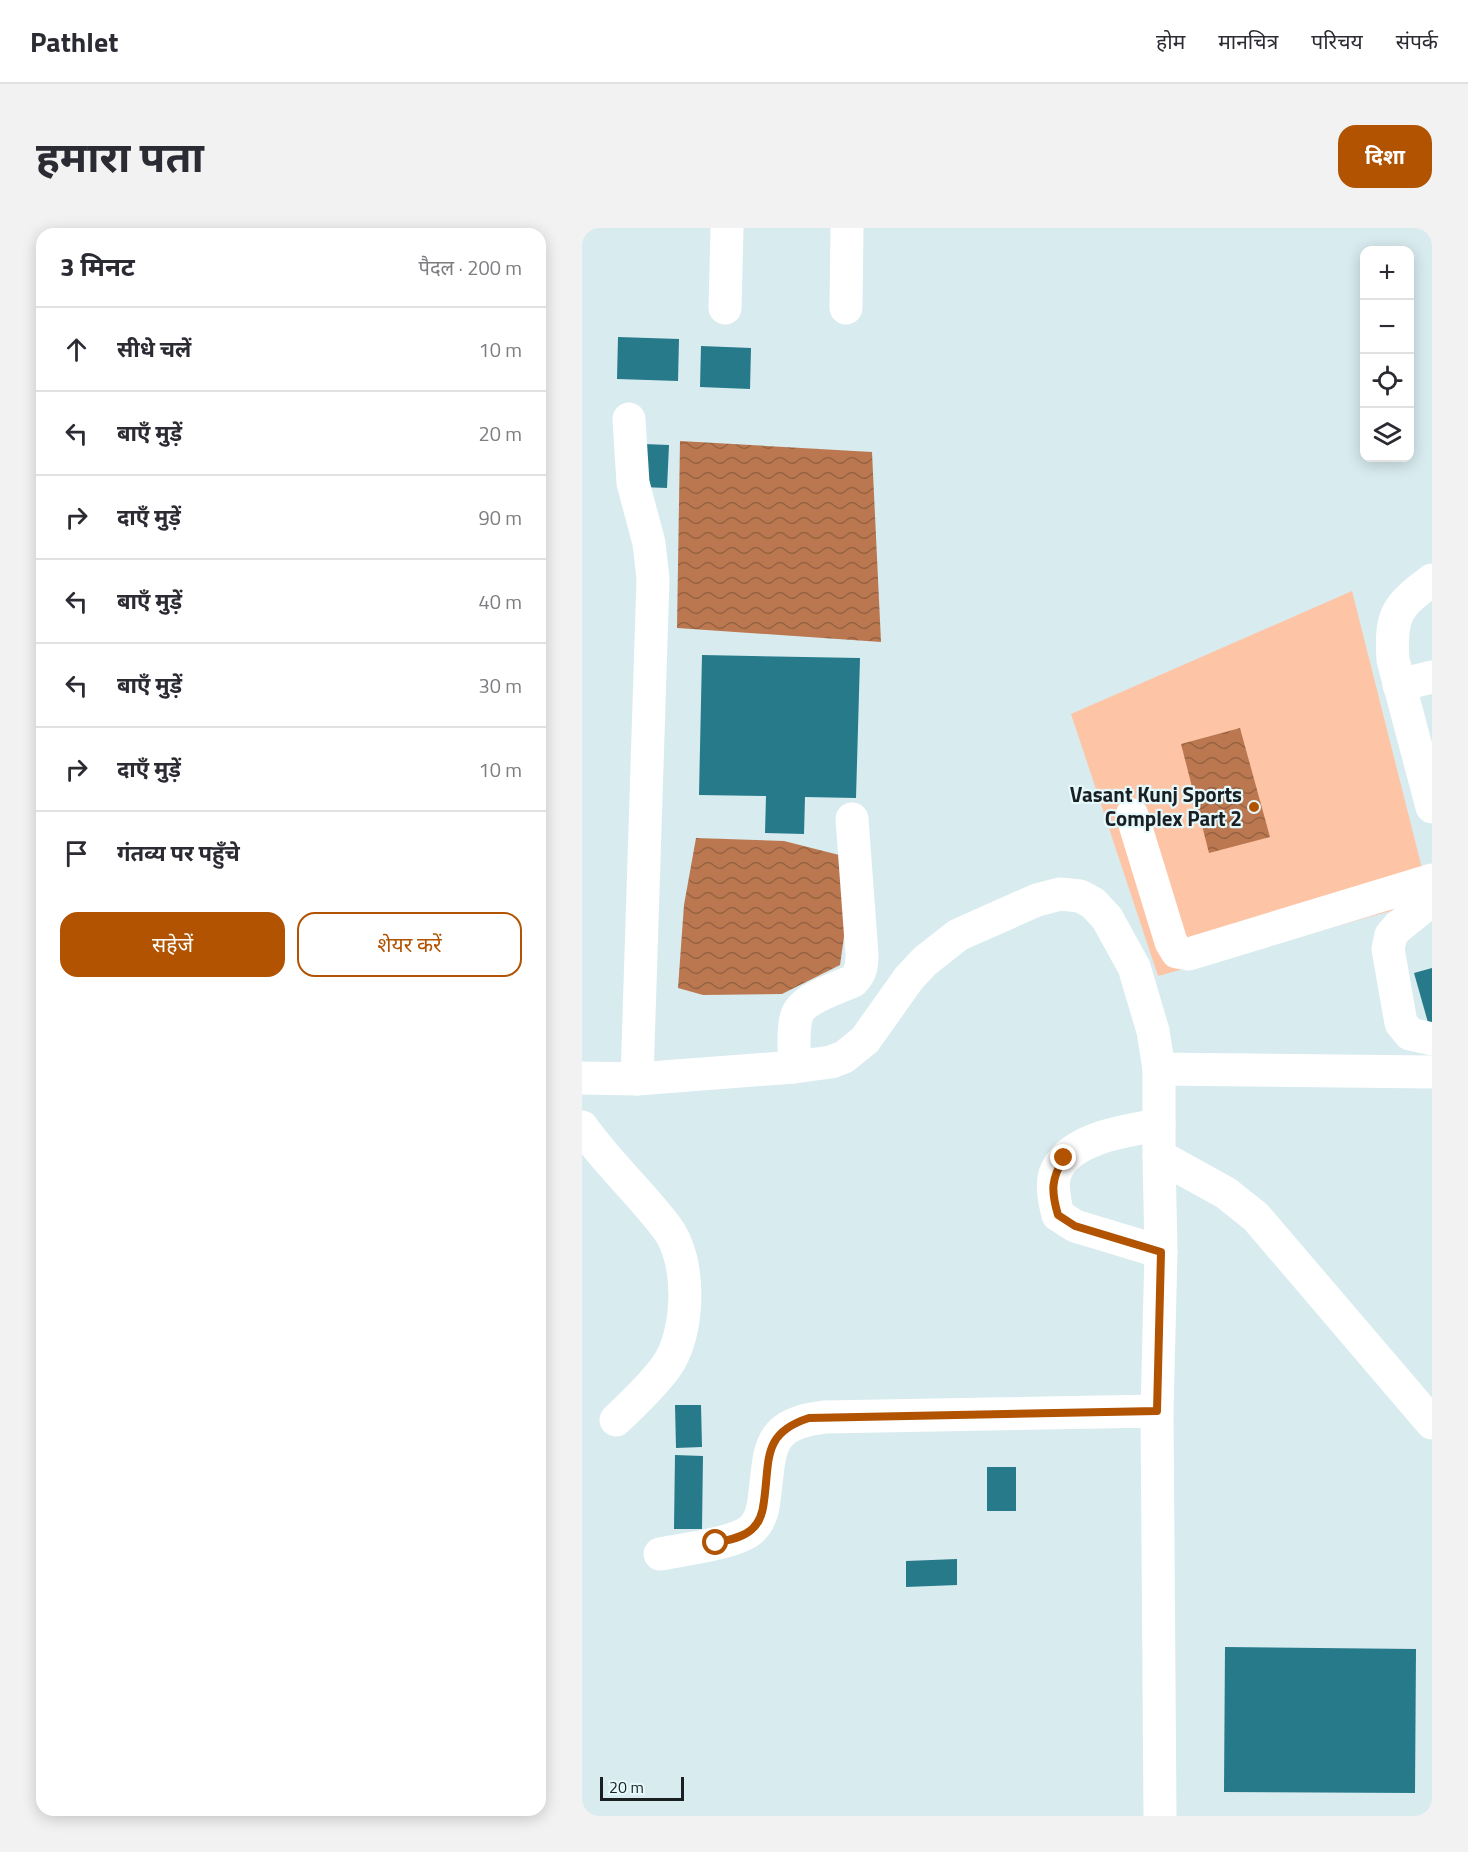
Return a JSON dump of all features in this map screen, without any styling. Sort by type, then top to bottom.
[{"type":"street","points":[[725,308],[728,228]]},
{"type":"street","points":[[846,308],[847,228]]},
{"type":"street","points":[[629,419],[633,483],[649,543],[652,579],[637,1079]]},
{"type":"street","points":[[1432,580],[1400,606],[1394,623],[1392,642],[1393,660],[1399,685],[1432,807]]},
{"type":"street","points":[[1399,685],[1432,677]]},
{"type":"street","points":[[1132,814],[1171,942],[1178,952],[1182,953],[1189,954],[1432,880]]},
{"type":"street","points":[[794,1067],[796,1025],[802,1007],[808,1001],[853,981],[861,968],[862,954],[852,819]]},
{"type":"street","points":[[582,1078],[637,1079],[831,1062],[844,1057],[865,1040],[909,978],[925,961],[958,935],[1037,900],[1060,894],[1080,896],[1093,903],[1107,918],[1134,967],[1153,1031],[1160,1069],[1161,1252],[1157,1411],[1160,1816]]},
{"type":"street","points":[[1432,900],[1398,927],[1391,935],[1388,949],[1401,1023],[1410,1034],[1432,1039]]},
{"type":"street","points":[[1160,1069],[1432,1072]]},
{"type":"street","points":[[582,1127],[668,1229],[680,1250],[685,1284],[682,1329],[675,1352],[666,1366],[616,1420]]},
{"type":"street","points":[[1161,1252],[1075,1226],[1058,1215],[1054,1201],[1054,1176],[1064,1158],[1089,1143],[1115,1132],[1159,1141],[1188,1170],[1226,1193],[1256,1217],[1432,1423]]},
{"type":"street","points":[[660,1554],[716,1543],[751,1531],[763,1511],[772,1443],[785,1428],[809,1418],[1157,1411]]},
{"type":"shaded area","name":"Vasant Kunj Sports Complex Part 2","points":[[1352,591],[1430,900],[1158,976],[1071,714]]},
{"type":"water","points":[[680,441],[872,452],[881,642],[677,628]]},
{"type":"water","points":[[1240,728],[1270,837],[1209,853],[1181,744]]},
{"type":"water","points":[[696,838],[784,841],[855,859],[840,965],[782,994],[703,995],[678,988],[684,905]]},
{"type":"building","points":[[618,337],[679,339],[678,381],[617,379]]},
{"type":"building","points":[[701,346],[751,348],[750,389],[700,387]]},
{"type":"building","points":[[644,444],[669,445],[667,488],[642,487]]},
{"type":"building","points":[[702,655],[860,658],[856,798],[805,797],[804,834],[765,833],[766,796],[699,795]]},
{"type":"building","points":[[1432,968],[1432,1025],[1429,1026],[1414,973]]},
{"type":"building","points":[[675,1405],[701,1405],[702,1447],[676,1448]]},
{"type":"building","points":[[675,1455],[703,1456],[702,1529],[674,1529]]},
{"type":"building","points":[[987,1467],[1016,1467],[1016,1511],[987,1511]]},
{"type":"building","points":[[957,1559],[957,1585],[906,1587],[906,1561]]},
{"type":"building","points":[[1225,1647],[1416,1649],[1415,1793],[1224,1792]]},
{"type":"place","name":"Vasant Kunj Sports Complex Part 2","points":[[1254,807]]},
{"type":"route","points":[[716,1543],[741,1536],[751,1531],[758,1522],[763,1511],[772,1443],[785,1428],[809,1418],[1157,1411],[1161,1252],[1075,1226],[1058,1215],[1054,1201],[1054,1176],[1064,1158]]}]
